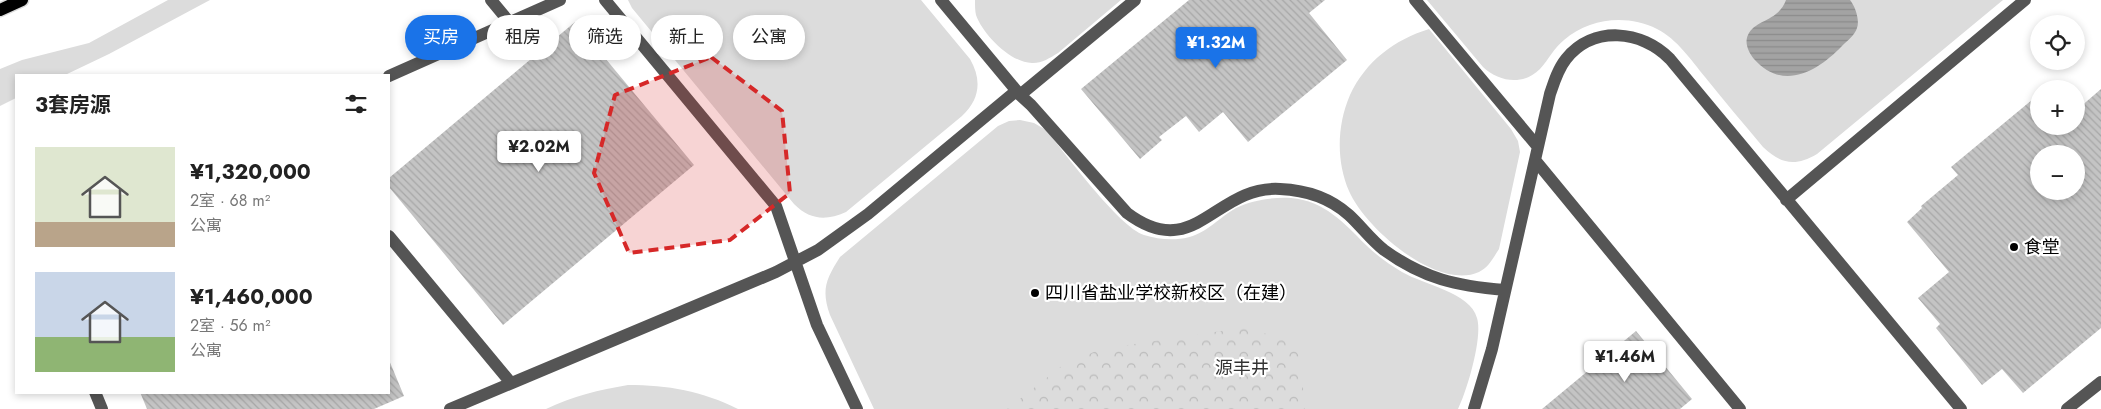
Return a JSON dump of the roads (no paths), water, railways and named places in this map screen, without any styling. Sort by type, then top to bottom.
[{"type":"main road","points":[[0,10],[22,0]]},
{"type":"lane","points":[[491,0],[503,15]]},
{"type":"lane","points":[[527,15],[560,0]]},
{"type":"lane","points":[[605,0],[776,206],[817,325],[857,409]]},
{"type":"lane","points":[[941,0],[1018,93],[1031,105],[1127,213],[1139,222],[1154,228],[1172,231],[1201,223],[1234,199],[1257,191],[1278,188],[1298,191],[1320,196],[1336,205],[1349,215],[1382,249],[1418,271],[1438,280],[1505,290]]},
{"type":"lane","points":[[450,409],[776,272],[818,250],[868,214],[1135,0]]},
{"type":"lane","points":[[1415,0],[1538,147]]},
{"type":"lane","points":[[1786,200],[2025,0]]},
{"type":"lane","points":[[390,76],[487,33]]},
{"type":"lane","points":[[1474,409],[1492,349],[1550,94],[1557,74],[1566,59],[1581,46],[1598,38],[1626,35],[1652,44],[1670,59],[1961,409]]},
{"type":"lane","points":[[1535,160],[1740,409]]},
{"type":"lane","points":[[390,237],[511,383]]},
{"type":"lane","points":[[2068,409],[2101,382]]},
{"type":"lane","points":[[96,394],[102,409]]},
{"type":"place","name":"食堂","points":[[2014,247]]},
{"type":"place","name":"四川省盐业学校新校区（在建）","points":[[1035,293]]},
{"type":"park label","name":"源丰井","points":[[1242,368]]}]
